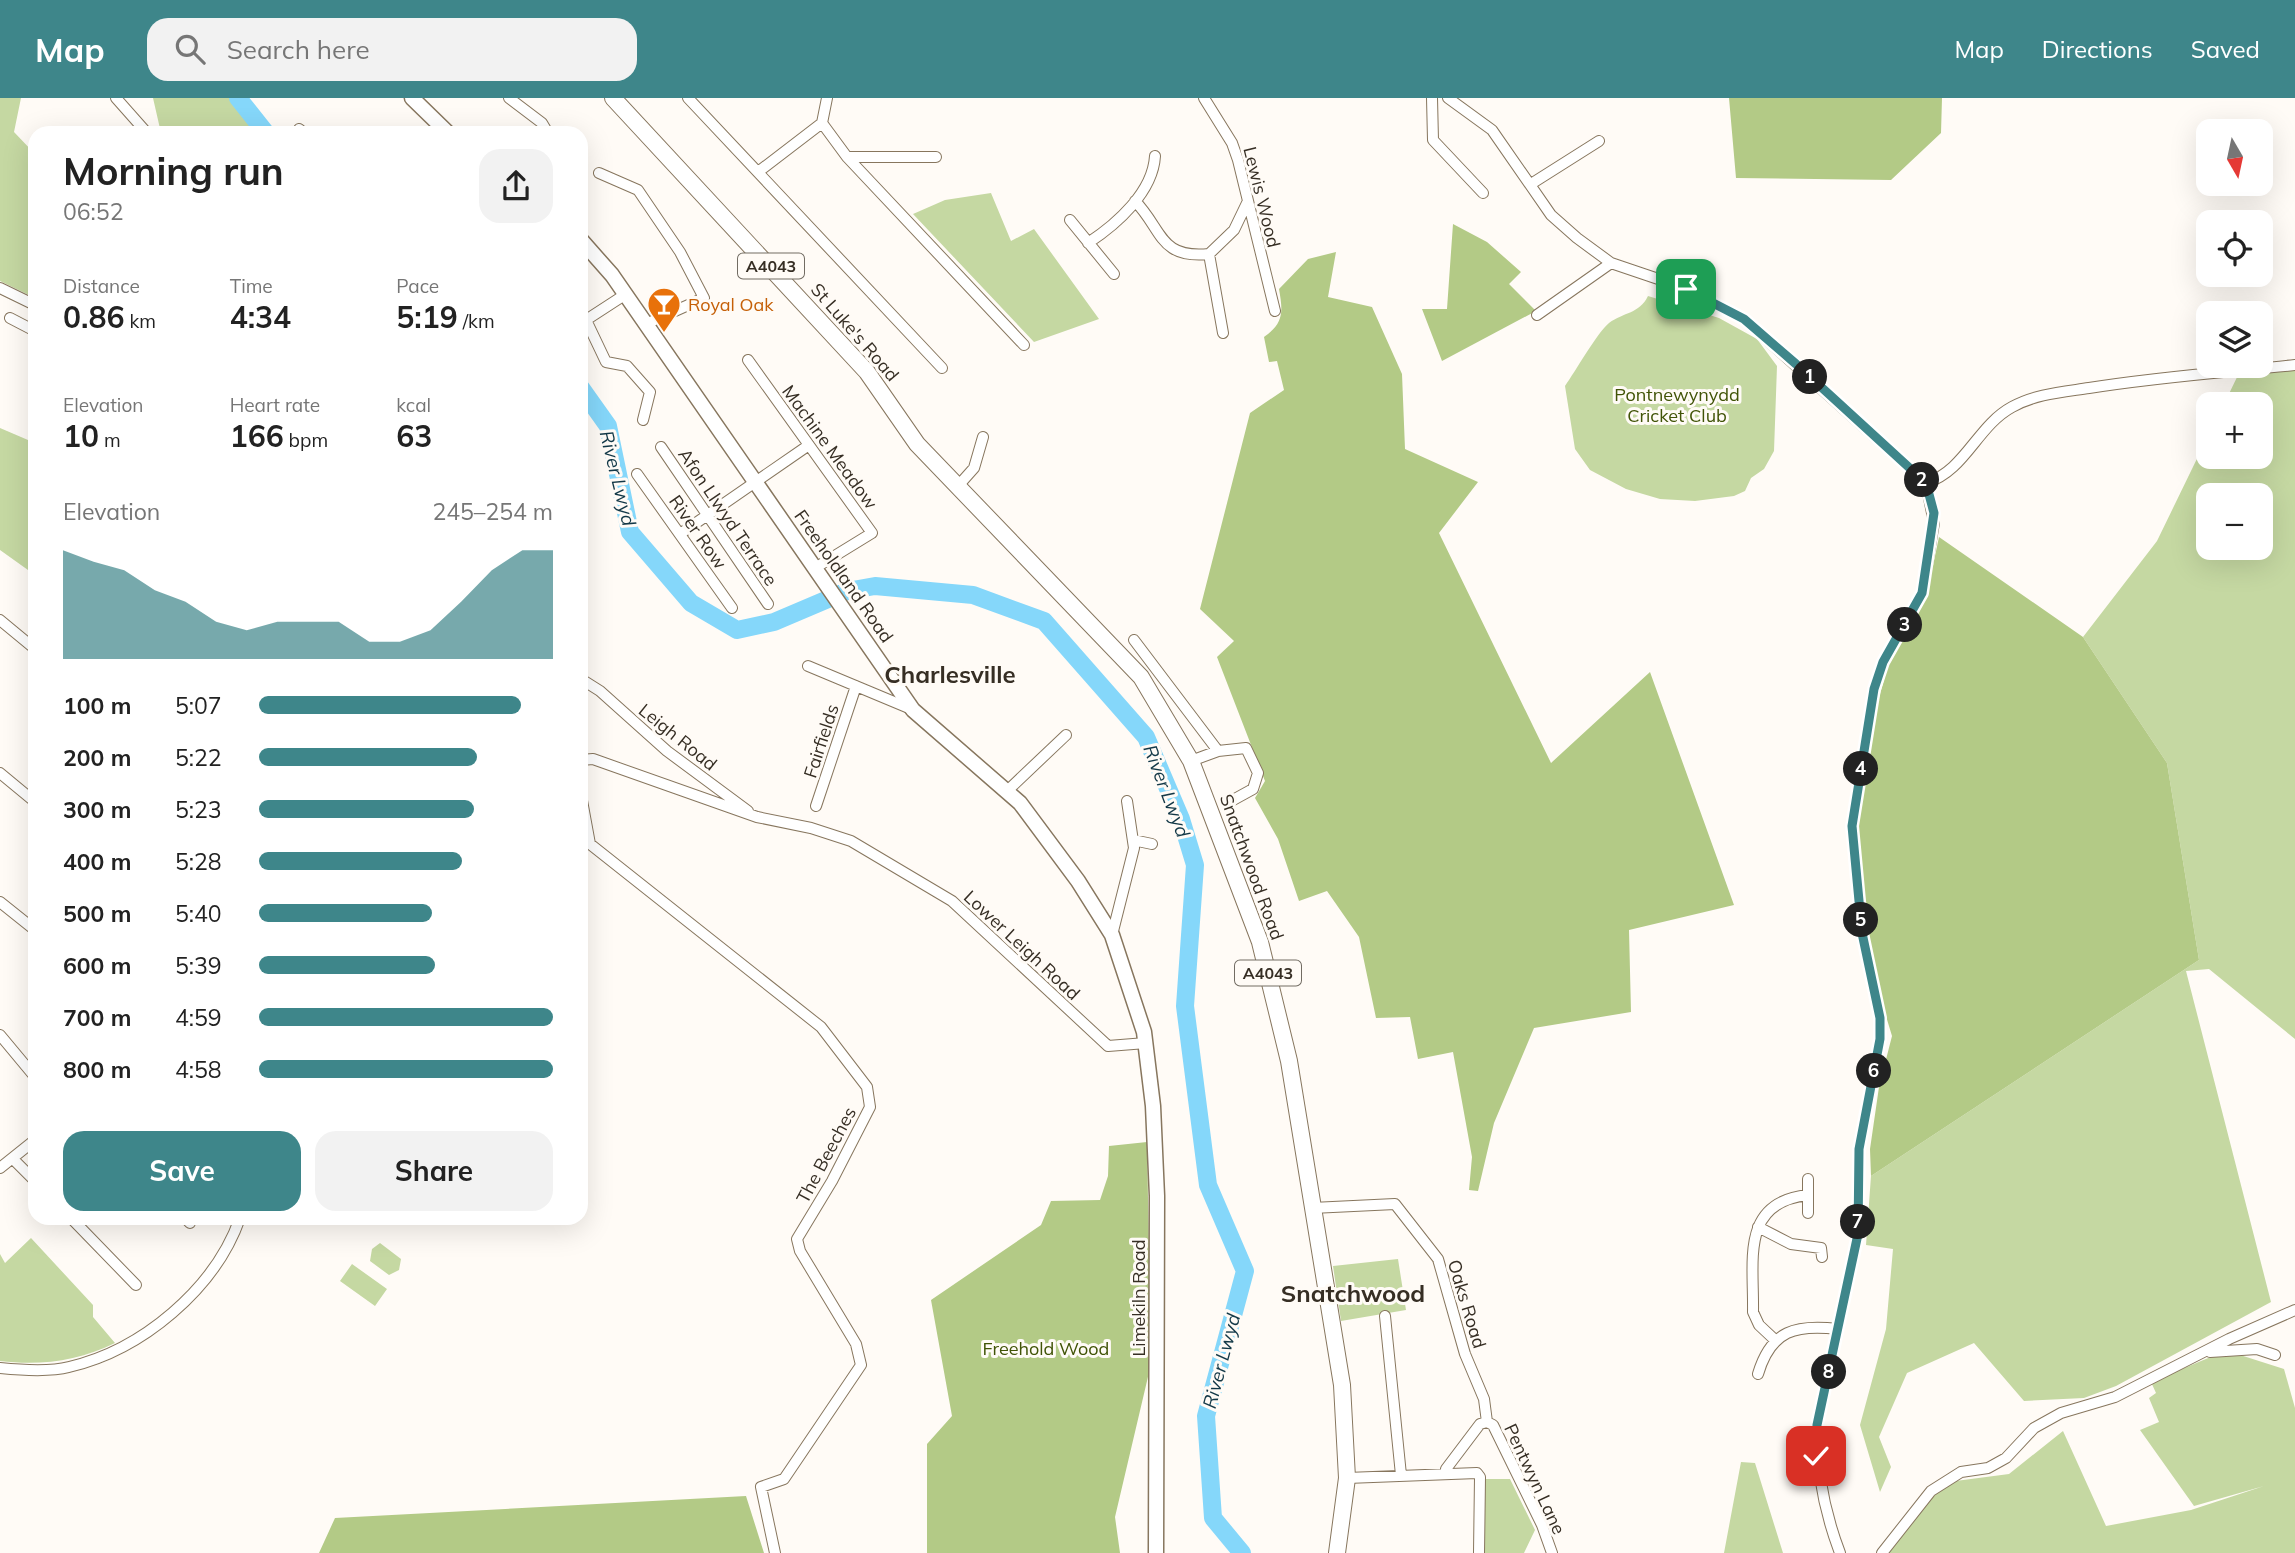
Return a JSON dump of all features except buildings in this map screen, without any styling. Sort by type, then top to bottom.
[{"type":"main road","points":[[412,98],[441,126]]},
{"type":"main road","name":"St Luke's Road","points":[[613,98],[867,372],[917,444],[958,486]]},
{"type":"main road","name":"Freeholdland Road","points":[[588,248],[626,294],[913,710],[1020,803],[1069,870],[1112,935],[1146,1043]]},
{"type":"main road","name":"Snatchwood Road","points":[[958,486],[1141,677],[1191,761],[1260,942],[1289,1061],[1342,1385],[1347,1478],[1336,1553]]},
{"type":"main road","name":"Limekiln Road","points":[[1146,1043],[1157,1196],[1156,1553]]},
{"type":"street","points":[[116,98],[141,126]]},
{"type":"street","points":[[509,98],[544,126]]},
{"type":"street","points":[[688,98],[942,369]]},
{"type":"street","points":[[758,172],[822,123],[827,98]]},
{"type":"street","name":"Lewis Wood","points":[[1204,98],[1232,143],[1275,311]]},
{"type":"street","points":[[1432,98],[1433,139],[1483,193]]},
{"type":"street","points":[[1448,98],[1492,130],[1551,215],[1611,263],[1676,285],[1744,319],[1926,483],[1934,523],[1922,593],[1883,662],[1874,689],[1852,826],[1862,933],[1880,1018],[1880,1039],[1859,1149],[1858,1234],[1817,1425],[1816,1456],[1826,1517],[1840,1553]]},
{"type":"street","points":[[822,123],[847,157],[1024,345]]},
{"type":"street","points":[[1531,184],[1599,141]]},
{"type":"street","points":[[847,157],[936,156]]},
{"type":"street","points":[[1088,243],[1135,201],[1154,173],[1155,156]]},
{"type":"street","points":[[599,173],[639,190],[680,252],[704,298],[646,324]]},
{"type":"street","points":[[1135,201],[1168,247],[1180,253],[1209,254],[1234,230],[1247,203]]},
{"type":"street","points":[[1070,220],[1114,274]]},
{"type":"street","points":[[1209,254],[1223,333]]},
{"type":"street","points":[[1537,315],[1611,263]]},
{"type":"street","points":[[0,288],[28,302]]},
{"type":"street","points":[[588,315],[626,294]]},
{"type":"street","points":[[10,318],[28,327]]},
{"type":"street","points":[[588,328],[606,362],[627,366],[650,392],[643,420]]},
{"type":"street","name":"Machine Meadow","points":[[748,360],[872,533],[815,568]]},
{"type":"street","points":[[1926,483],[1944,478],[1986,429],[2010,408],[2031,399],[2111,384],[2295,365]]},
{"type":"street","points":[[958,486],[974,468],[983,438]]},
{"type":"street","points":[[680,534],[809,445]]},
{"type":"street","name":"Afon Llwyd Terrace","points":[[661,447],[768,604]]},
{"type":"street","name":"River Row","points":[[638,474],[732,608]]},
{"type":"street","points":[[0,620],[28,643]]},
{"type":"street","points":[[1134,640],[1218,751]]},
{"type":"street","points":[[808,666],[913,710]]},
{"type":"street","name":"Leigh Road","points":[[588,683],[667,751],[757,817]]},
{"type":"street","name":"Fairfields","points":[[816,806],[856,686]]},
{"type":"street","points":[[1006,792],[1066,735]]},
{"type":"street","points":[[1191,761],[1218,751],[1246,748],[1258,773],[1253,789],[1233,800]]},
{"type":"street","points":[[588,759],[757,817]]},
{"type":"street","points":[[0,773],[28,796]]},
{"type":"street","points":[[1112,935],[1134,848],[1127,801]]},
{"type":"street","name":"Lower Leigh Road","points":[[757,817],[811,828],[862,848],[952,901],[1108,1046],[1146,1043]]},
{"type":"street","name":"The Beeches","points":[[588,833],[590,844],[821,1027],[867,1087],[870,1107],[832,1181],[797,1239],[800,1251],[856,1344],[861,1365],[784,1479],[761,1487],[775,1553]]},
{"type":"street","points":[[1133,841],[1152,844]]},
{"type":"street","points":[[0,902],[28,924]]},
{"type":"street","points":[[0,1035],[28,1069]]},
{"type":"street","points":[[0,1168],[28,1146]]},
{"type":"street","points":[[13,1159],[28,1174]]},
{"type":"street","points":[[1808,1179],[1808,1213]]},
{"type":"street","points":[[1776,1341],[1759,1325],[1753,1312],[1758,1227],[1765,1212],[1774,1205],[1791,1197],[1808,1195]]},
{"type":"street","name":"Oaks Road","points":[[1312,1208],[1395,1204],[1438,1259],[1465,1354],[1484,1399],[1487,1422]]},
{"type":"street","points":[[78,1225],[136,1285]]},
{"type":"street","points":[[0,1368],[67,1368],[116,1352],[158,1323],[196,1291],[223,1254],[237,1225]]},
{"type":"street","points":[[1758,1227],[1791,1244],[1821,1248],[1822,1257]]},
{"type":"street","points":[[1882,1553],[1931,1491],[1961,1472],[1988,1468],[2006,1458],[2034,1428],[2061,1413],[2115,1397],[2295,1310]]},
{"type":"street","points":[[1385,1316],[1401,1475]]},
{"type":"street","points":[[1758,1374],[1762,1359],[1776,1341],[1798,1327],[1838,1329]]},
{"type":"street","points":[[2159,1374],[2166,1375],[2209,1352],[2234,1348],[2257,1349],[2275,1355]]},
{"type":"street","points":[[1447,1474],[1446,1469],[1474,1433],[1487,1422]]},
{"type":"street","name":"Pentwyn Lane","points":[[1487,1422],[1493,1425],[1552,1553]]},
{"type":"street","points":[[1347,1478],[1477,1473],[1480,1477],[1479,1553]]},
{"type":"green space","points":[[0,98],[21,98],[14,132],[28,147],[28,295],[0,281]]},
{"type":"green space","points":[[153,98],[230,98],[252,126],[159,126]]},
{"type":"green space","points":[[1729,98],[1942,98],[1941,133],[1891,180],[1736,178]]},
{"type":"green space","points":[[991,193],[1011,241],[1034,229],[1099,319],[1034,342],[913,214],[945,200]]},
{"type":"green space","points":[[1453,224],[1487,242],[1521,272],[1509,284],[1536,311],[1442,361],[1422,309],[1447,309]]},
{"type":"green space","points":[[1336,252],[1328,297],[1372,307],[1402,374],[1405,449],[1478,482],[1439,533],[1551,763],[1650,672],[1734,905],[1629,930],[1631,1012],[1534,1028],[1494,1123],[1478,1191],[1469,1190],[1472,1157],[1453,1052],[1418,1059],[1410,1017],[1376,1018],[1359,937],[1327,891],[1299,901],[1278,839],[1255,798],[1265,781],[1217,657],[1234,641],[1200,609],[1250,413],[1284,390],[1277,361],[1269,362],[1264,337],[1279,322],[1279,289],[1308,259]]},
{"type":"green space","name":"Pontnewynydd Cricket Club","points":[[1648,296],[1719,318],[1757,339],[1777,366],[1774,451],[1764,469],[1751,478],[1745,491],[1734,496],[1695,501],[1660,499],[1626,489],[1590,470],[1575,449],[1565,386],[1604,328],[1640,306]]},
{"type":"green space","points":[[2295,365],[2295,1039],[2209,969],[2186,971],[2271,1302],[2116,1386],[2084,1398],[2024,1401],[1974,1343],[1907,1373],[1879,1437],[1891,1467],[1880,1492],[1860,1425],[1886,1329],[1893,1249],[1866,1245],[1871,1176],[2199,960],[2167,763],[2083,637],[2157,541],[2196,461],[2196,469],[2273,469],[2273,392],[2230,392],[2237,378],[2273,378],[2273,367]]},
{"type":"green space","points":[[0,428],[28,440],[28,570],[0,550]]},
{"type":"green space","points":[[1939,537],[2083,637],[2167,763],[2199,960],[1871,1176],[1870,1149],[1879,1087],[1892,1036],[1873,973],[1861,888],[1857,828],[1873,719],[1889,662],[1927,594]]},
{"type":"green space","name":"Freehold Wood","points":[[1147,1142],[1151,1364],[1115,1517],[1120,1553],[927,1553],[927,1444],[952,1416],[931,1300],[1041,1225],[1051,1201],[1100,1200],[1108,1176],[1109,1146]]},
{"type":"green space","points":[[31,1238],[93,1305],[93,1317],[115,1343],[59,1361],[0,1361],[0,1254],[5,1263]]},
{"type":"green space","points":[[380,1243],[401,1259],[399,1270],[389,1275],[370,1261],[372,1249]]},
{"type":"green space","points":[[1398,1259],[1406,1310],[1341,1321],[1333,1266]]},
{"type":"green space","points":[[352,1264],[387,1289],[375,1306],[340,1281]]},
{"type":"green space","points":[[2237,1354],[2284,1369],[2295,1408],[2295,1553],[1887,1553],[1925,1499],[1948,1482],[2009,1474],[2063,1431],[2106,1526],[2191,1510],[2264,1486],[2194,1506],[2140,1430],[2159,1422],[2149,1398],[2156,1393],[2151,1382],[2213,1356]]},
{"type":"green space","points":[[1741,1462],[1755,1463],[1783,1553],[1724,1553]]},
{"type":"green space","points":[[1483,1479],[1510,1479],[1535,1530],[1524,1553],[1483,1553]]},
{"type":"green space","points":[[746,1496],[764,1553],[319,1553],[335,1518]]},
{"type":"waterway","name":"River Lwyd","points":[[238,98],[260,126]]},
{"type":"waterway","name":"River Lwyd","points":[[588,398],[608,426],[630,532],[691,603],[737,630],[774,622],[847,591],[875,586],[973,595],[1044,621],[1146,737],[1181,819],[1195,865],[1185,1006],[1208,1185],[1245,1271],[1206,1416],[1213,1518],[1242,1553]]},
{"type":"place","name":"Royal Oak","points":[[664,334]]},
{"type":"district","name":"Charlesville","points":[[950,674]]},
{"type":"district","name":"Snatchwood","points":[[1353,1293]]},
{"type":"route","points":[[1686,289],[1744,319],[1796,364],[1926,483],[1934,513],[1922,593],[1892,644],[1874,689],[1852,826],[1862,933],[1880,1018],[1880,1039],[1859,1149],[1858,1234],[1817,1425],[1816,1456]]}]
